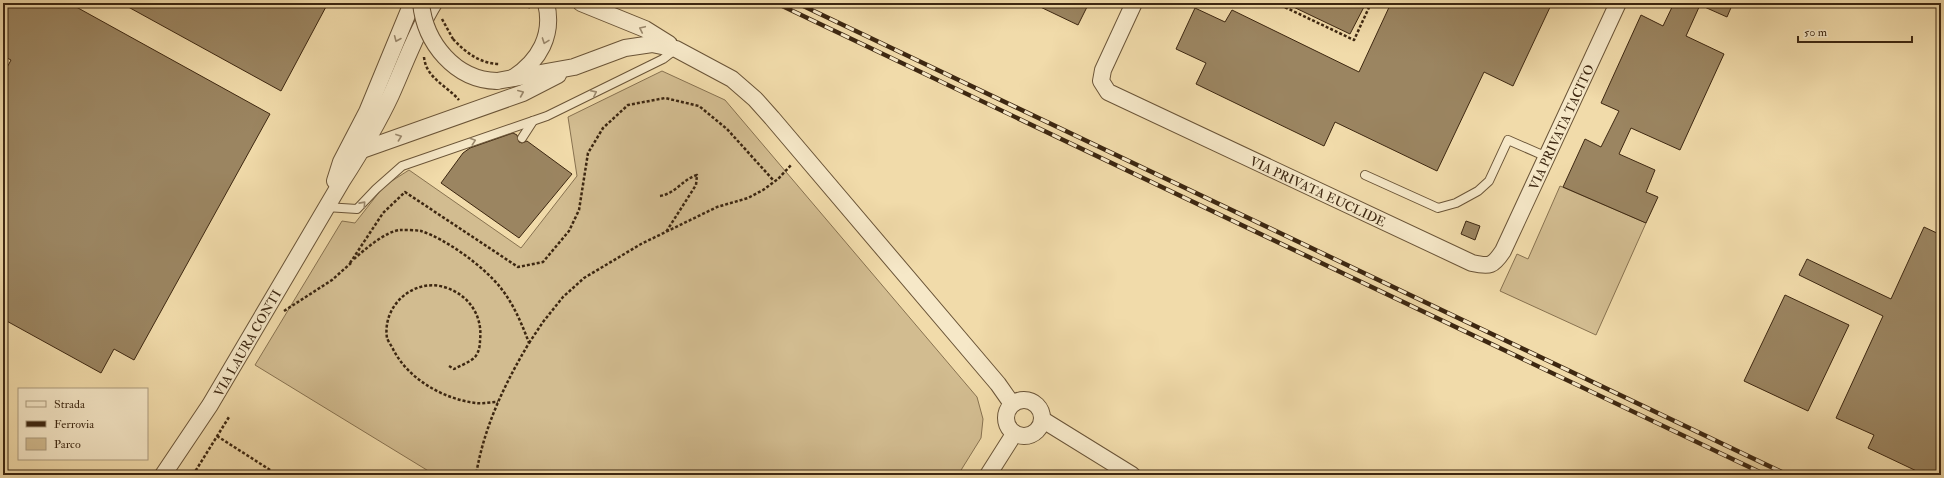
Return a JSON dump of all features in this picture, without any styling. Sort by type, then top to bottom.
[{"type":"street","points":[[326,208],[341,162],[367,112],[412,3]]},
{"type":"street","points":[[421,3],[430,31],[438,49],[456,68],[470,76],[488,81],[505,74],[522,72],[541,50],[547,36],[548,26],[546,3]]},
{"type":"street","points":[[581,3],[645,29],[676,49],[732,79],[755,99],[998,384],[1012,404]]},
{"type":"street","name":"VIA PRIVATA EUCLIDE","points":[[1134,3],[1103,70],[1101,81],[1108,92],[1472,263],[1485,266],[1493,264],[1503,251]]},
{"type":"street","name":"VIA PRIVATA TACITO","points":[[1503,251],[1618,3]]},
{"type":"street","points":[[326,208],[362,150],[390,96],[413,44],[437,9]]},
{"type":"street","points":[[362,150],[522,93],[574,67],[625,48],[652,44],[676,49]]},
{"type":"street","points":[[505,74],[574,67]]},
{"type":"street","name":"VIA LAURA CONTI","points":[[163,475],[210,405],[326,208]]},
{"type":"street","points":[[1018,401],[1030,401],[1040,408],[1043,420],[1041,428],[1036,434],[1029,437],[1021,437],[1014,434],[1007,425],[1006,419],[1009,408],[1012,404],[1018,401]]},
{"type":"street","points":[[1043,420],[1132,475]]},
{"type":"street","points":[[988,475],[1014,434]]},
{"type":"lane","points":[[326,208],[358,209],[376,189],[402,166],[547,116],[663,59],[676,49]]},
{"type":"lane","points":[[522,138],[533,121]]},
{"type":"lane","points":[[1365,176],[1438,208],[1468,198],[1489,181],[1508,140],[1547,157]]},
{"type":"path","points":[[527,3],[531,10]]},
{"type":"path","points":[[1276,3],[1354,40],[1371,3]]},
{"type":"path","points":[[437,9],[453,39],[463,50],[478,60],[492,64],[505,74]]},
{"type":"path","points":[[425,51],[425,66],[430,74],[453,93],[463,104]]},
{"type":"path","points":[[350,263],[384,213],[405,192],[518,267],[543,262],[569,231],[579,210],[588,153],[603,128],[628,105],[665,98],[699,106],[727,129],[774,181]]},
{"type":"path","points":[[476,475],[480,451],[490,417],[511,373],[543,322],[563,297],[584,278],[641,244],[717,207],[748,198],[774,181],[792,163]]},
{"type":"path","points":[[660,196],[668,195],[691,177],[697,175],[696,185],[665,232]]},
{"type":"path","points":[[281,312],[332,280],[371,244],[398,230],[420,231],[449,245],[480,268],[500,287],[521,321],[529,343]]},
{"type":"path","points":[[449,366],[454,369],[474,358],[480,349],[480,321],[470,304],[456,291],[440,286],[420,286],[400,297],[388,318],[387,338],[398,359],[415,378],[440,393],[476,403],[498,402]]},
{"type":"path","points":[[193,475],[228,417]]},
{"type":"path","points":[[217,436],[278,475]]},
{"type":"green space","points":[[662,71],[725,100],[977,397],[983,419],[981,438],[958,475],[435,475],[255,365],[342,221],[355,223],[384,186],[409,170],[521,248],[577,176],[568,117]]},
{"type":"green space","points":[[1560,186],[1646,223],[1596,335],[1500,291],[1517,254],[1528,259]]},
{"type":"building","points":[[3,3],[69,3],[270,114],[134,360],[114,349],[101,373],[3,319],[3,75],[11,60],[3,56]]},
{"type":"building","points":[[121,3],[328,3],[281,91]]},
{"type":"building","points":[[1032,3],[1089,3],[1078,25]]},
{"type":"building","points":[[1285,3],[1366,3],[1350,34]]},
{"type":"building","points":[[1391,3],[1552,3],[1513,86],[1484,72],[1437,171],[1335,122],[1324,146],[1196,84],[1206,63],[1176,49],[1195,8],[1225,22],[1232,10],[1359,72]]},
{"type":"building","points":[[1674,3],[1733,3],[1727,17],[1700,5],[1686,36],[1724,54],[1680,150],[1631,128],[1619,154],[1655,170],[1646,192],[1658,197],[1646,223],[1563,187],[1585,139],[1601,147],[1619,111],[1601,103],[1641,15],[1663,26]]},
{"type":"building","points":[[513,133],[517,135],[519,142],[522,143],[527,141],[572,174],[519,238],[441,183],[463,153],[470,148]]},
{"type":"building","points":[[1466,221],[1480,226],[1475,240],[1461,234]]},
{"type":"building","points":[[1924,227],[1941,235],[1941,475],[1925,475],[1868,448],[1874,435],[1836,418],[1883,316],[1799,275],[1807,259],[1891,299]]},
{"type":"building","points":[[1785,295],[1849,325],[1808,411],[1744,381]]},
{"type":"railway","points":[[776,3],[1766,475]]},
{"type":"railway","points":[[797,3],[1788,475]]}]
